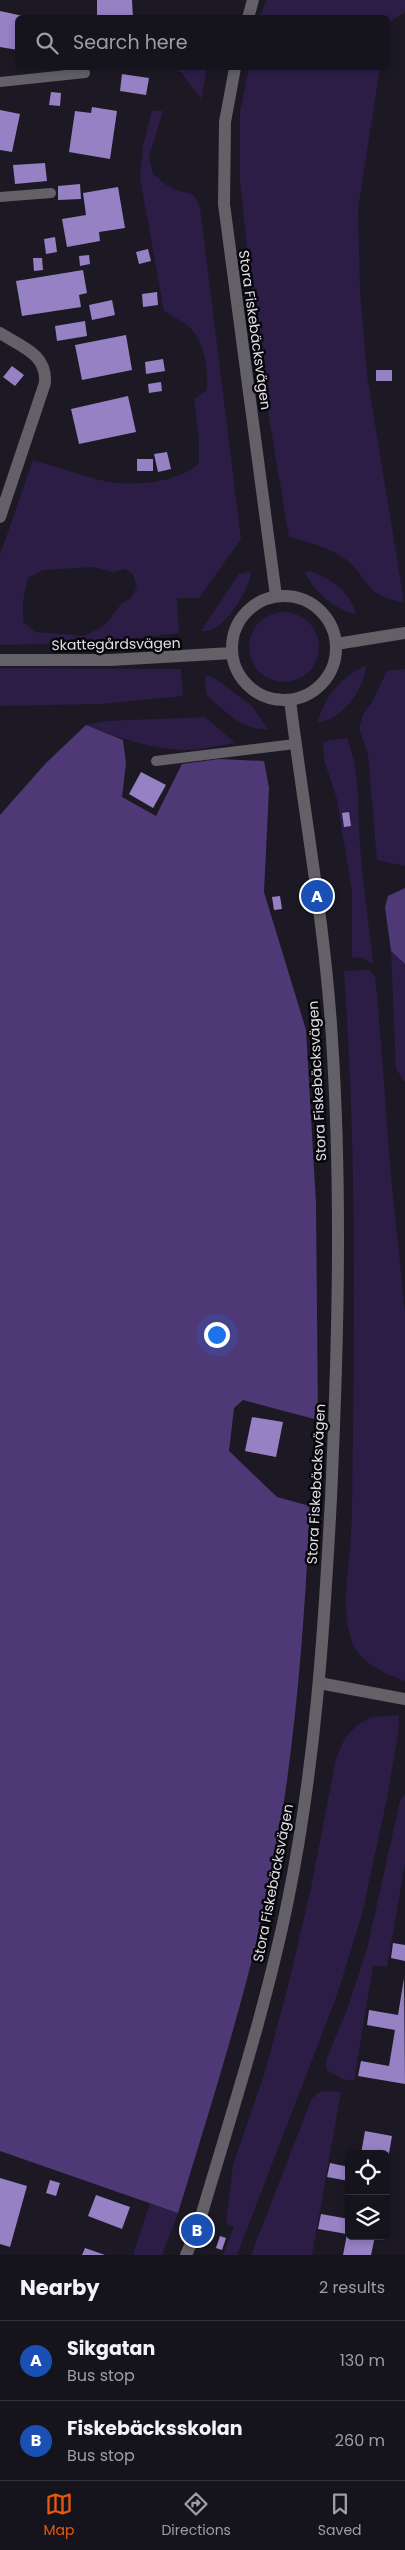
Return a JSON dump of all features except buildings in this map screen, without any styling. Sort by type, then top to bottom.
[{"type":"street","points":[[249,15],[254,0]]},
{"type":"street","name":"Stora Fiskebäcksvägen","points":[[234,70],[225,122],[224,204],[276,596]]},
{"type":"street","points":[[0,333],[36,356],[46,371],[45,383],[0,517]]},
{"type":"street","points":[[276,596],[301,598],[317,607],[329,621],[336,644],[334,664],[324,682],[309,694],[290,700],[272,698],[248,686],[237,671],[232,654],[233,636],[240,619],[252,606],[276,596]]},
{"type":"street","points":[[336,644],[405,634]]},
{"type":"street","name":"Skattegårdsvägen","points":[[0,660],[110,660],[232,654]]},
{"type":"street","name":"Stora Fiskebäcksvägen","points":[[186,2255],[197,2230],[263,2002],[288,1900],[305,1798],[320,1683],[334,1424],[337,1157],[331,1028],[317,896],[290,700]]},
{"type":"street","points":[[320,1683],[405,1699]]},
{"type":"lane","points":[[0,82],[85,73]]},
{"type":"lane","points":[[0,197],[51,193]]},
{"type":"lane","points":[[156,761],[295,744]]},
{"type":"shaded area","points":[[267,0],[405,0],[405,12],[390,22],[390,15],[260,15]]},
{"type":"shaded area","points":[[174,70],[207,70],[201,99],[181,72]]},
{"type":"shaded area","points":[[249,70],[380,70],[358,208],[360,291],[367,375],[404,602],[381,596],[374,591],[353,565],[338,554],[318,545],[289,537],[257,345],[240,180],[240,112]]},
{"type":"shaded area","points":[[152,111],[163,111],[149,157],[153,174],[173,189],[194,196],[200,208],[241,539],[199,598],[177,598],[179,633],[100,643],[0,645],[0,555],[33,460],[104,481],[127,484],[168,479],[191,470],[199,463],[199,438],[194,399],[206,391],[206,365],[202,347],[193,331],[185,323],[164,311],[140,177],[143,147]],"holes":[[[93,567],[113,572],[125,569],[133,574],[137,587],[131,598],[121,604],[105,625],[85,636],[35,632],[23,622],[23,601],[28,578],[43,570]]]},
{"type":"shaded area","points":[[252,571],[246,589],[234,610],[218,626],[209,631],[201,631],[239,574]]},
{"type":"shaded area","points":[[310,571],[339,587],[349,599],[356,614],[340,608],[319,593],[305,572]]},
{"type":"shaded area","points":[[277,612],[291,612],[304,618],[313,627],[319,640],[317,660],[309,672],[291,682],[277,682],[264,676],[255,667],[249,654],[249,640],[255,627],[264,618]]},
{"type":"shaded area","points":[[366,666],[362,684],[350,702],[335,716],[318,722],[324,704],[335,688],[350,675]]},
{"type":"shaded area","points":[[0,668],[181,669],[183,696],[100,704],[0,706]]},
{"type":"shaded area","points":[[405,669],[405,866],[377,860],[368,754],[359,729],[363,714],[372,702],[387,671]]},
{"type":"shaded area","points":[[205,675],[213,677],[252,706],[268,729],[250,727],[226,713],[206,694]]},
{"type":"shaded area","points":[[205,717],[235,743],[186,750],[160,748],[135,742],[86,725],[106,721]]},
{"type":"shaded area","points":[[86,725],[123,740],[126,763],[122,797],[156,816],[182,764],[219,759],[264,761],[269,788],[264,892],[306,1030],[316,1204],[318,1420],[243,1400],[234,1408],[229,1451],[277,1497],[310,1506],[303,1629],[291,1752],[279,1833],[259,1930],[235,2025],[178,2213],[0,2151],[0,815],[46,763]]},
{"type":"shaded area","points":[[347,738],[354,761],[357,784],[361,864],[373,964],[360,957],[352,958],[352,891],[337,799],[324,760],[323,743],[329,740]]},
{"type":"shaded area","points":[[405,888],[405,964],[391,951],[385,907],[388,896]]},
{"type":"shaded area","points":[[391,951],[405,964],[405,1082],[396,1069]]},
{"type":"shaded area","points":[[370,970],[375,977],[378,1005],[391,1177],[405,1312],[405,1681],[387,1674],[364,1659],[358,1652],[350,1635],[346,1610],[352,1509],[354,1261],[348,1029],[344,971]]},
{"type":"shaded area","points":[[399,1715],[398,1734],[387,1798],[362,1914],[337,1995],[237,2255],[223,2255],[234,2227],[226,2223],[233,2165],[265,2072],[289,1982],[311,1888],[336,1759],[345,1738],[356,1726],[371,1717]]},
{"type":"shaded area","points":[[405,1794],[405,1863],[387,1967],[373,1965],[354,2081],[342,2079],[327,2070],[326,2060],[347,2010],[367,1949],[400,1801]]},
{"type":"shaded area","points":[[320,2092],[341,2092],[312,2255],[251,2255],[312,2098]]},
{"type":"shaded area","points":[[150,2203],[178,2213],[162,2255],[133,2255]]},
{"type":"place","name":"Sikgatan","points":[[317,896]]},
{"type":"place","name":"Fiskebäcksskolan","points":[[197,2230]]}]
